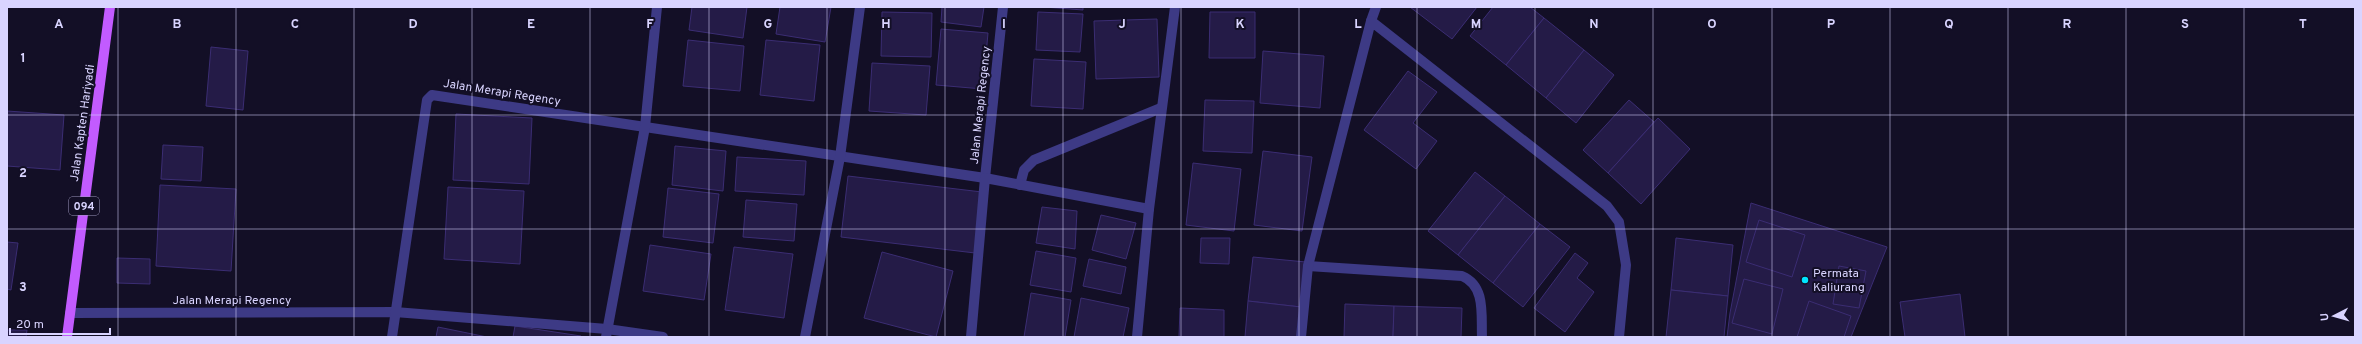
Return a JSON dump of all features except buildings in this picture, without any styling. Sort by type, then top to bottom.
[{"type":"main road","name":"Jalan Kapten Hariyadi","points":[[67,337],[110,7]]},
{"type":"street","points":[[607,333],[645,127],[656,7]]},
{"type":"street","points":[[805,337],[840,157],[860,7]]},
{"type":"street","name":"Jalan Merapi Regency","points":[[392,337],[428,97],[436,94],[840,157],[986,178],[1003,7]]},
{"type":"street","points":[[1137,337],[1149,209],[1161,108],[1176,7]]},
{"type":"street","points":[[1301,337],[1308,266],[1371,20],[1376,7]]},
{"type":"street","points":[[1371,20],[1607,206],[1619,222],[1626,265],[1619,337]]},
{"type":"street","points":[[1020,185],[1024,170],[1034,160],[1161,108]]},
{"type":"street","points":[[971,337],[986,178],[1149,209]]},
{"type":"street","points":[[1308,266],[1466,278],[1477,286],[1480,294],[1482,337]]},
{"type":"street","name":"Jalan Merapi Regency","points":[[70,313],[395,312],[607,333],[663,337]]},
{"type":"place","name":"Permata Kaliurang","points":[[1805,280]]}]
